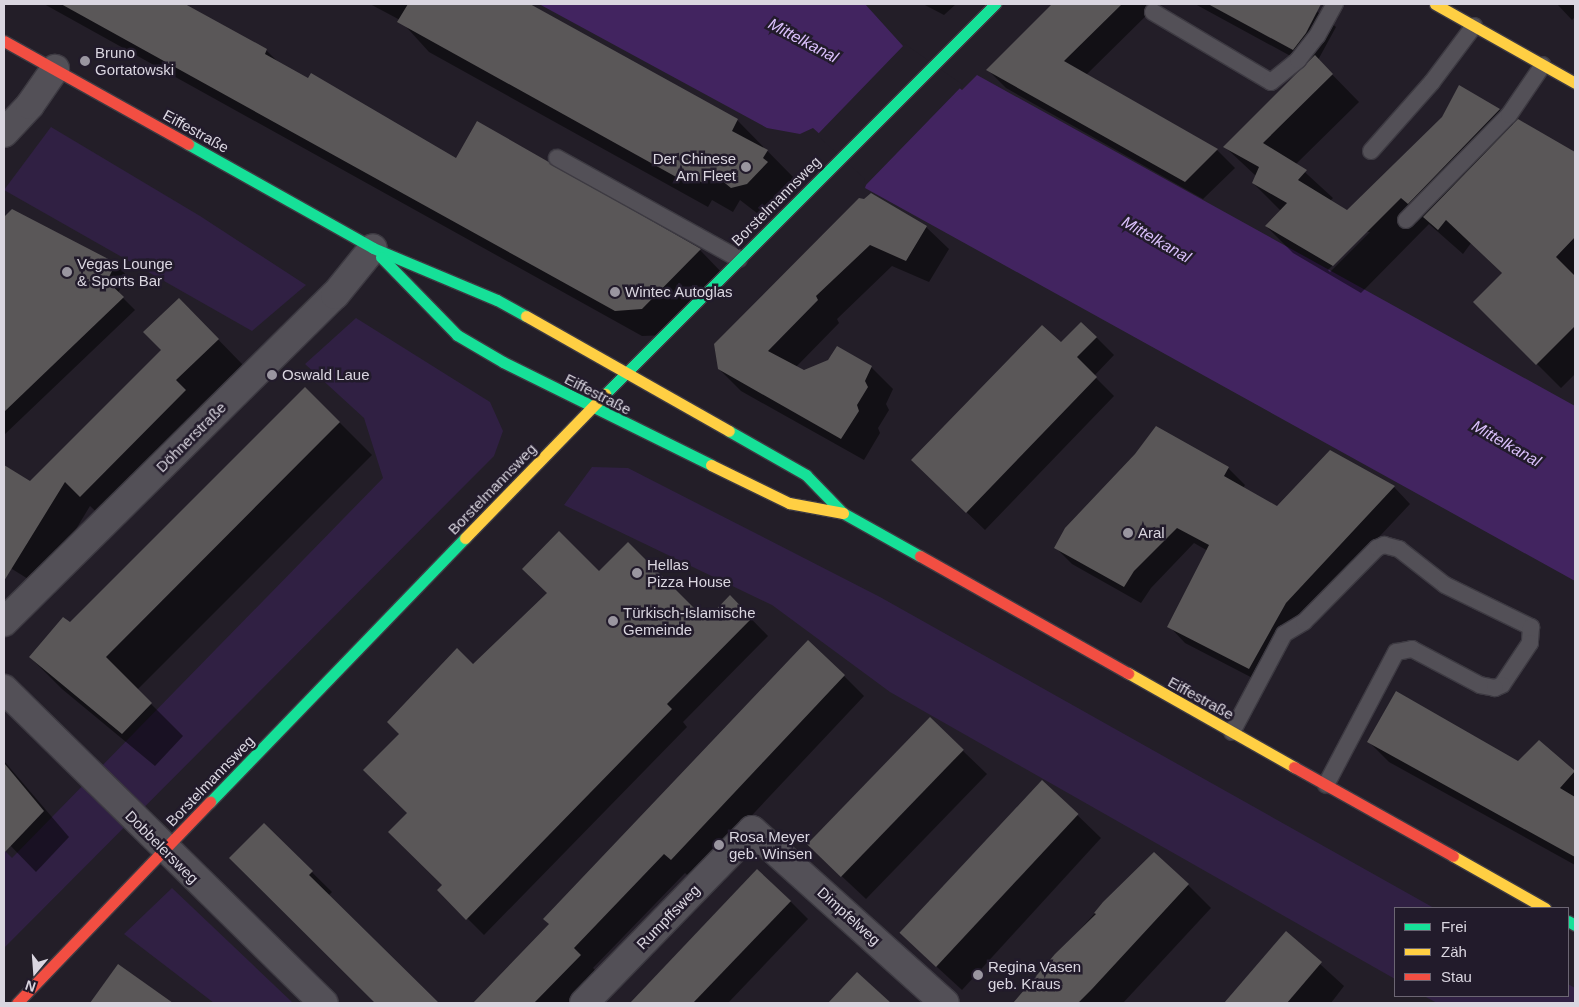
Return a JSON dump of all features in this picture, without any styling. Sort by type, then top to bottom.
[{"type":"main road","name":"Borstelmannsweg","points":[[17,1003],[591,408],[995,4]]},
{"type":"main road","points":[[1435,4],[1575,83]]},
{"type":"main road","name":"Eiffestraße","points":[[4,41],[373,248],[497,300],[806,475],[843,513],[1543,907]]},
{"type":"main road","name":"Eiffestraße","points":[[373,248],[457,336],[591,408],[790,503],[843,513]]},
{"type":"street","points":[[4,133],[30,105],[55,69]]},
{"type":"street","name":"Döhnerstraße","points":[[4,622],[335,295],[373,248]]},
{"type":"street","name":"Dobbelersweg","points":[[4,690],[164,850],[323,1003]]},
{"type":"street","name":"Rumpffsweg","points":[[584,1003],[752,830]]},
{"type":"street","name":"Dimpfelweg","points":[[752,830],[945,1003]]},
{"type":"lane","points":[[1153,12],[1272,82],[1303,54],[1318,36],[1335,4]]},
{"type":"lane","points":[[1372,151],[1432,82],[1474,26]]},
{"type":"lane","points":[[1406,220],[1509,115],[1543,65]]},
{"type":"lane","points":[[557,158],[739,259]]},
{"type":"lane","points":[[1232,732],[1284,634],[1304,622],[1376,548],[1384,545],[1399,549],[1445,585],[1531,627],[1530,643],[1502,685],[1495,688],[1480,685],[1412,649],[1396,652],[1326,785]]},
{"type":"shaded area","points":[[51,127],[200,216],[306,285],[252,331],[4,190]]},
{"type":"shaded area","points":[[356,318],[490,402],[503,431],[494,456],[4,948],[4,850],[12,858],[383,478],[364,418],[305,364]]},
{"type":"shaded area","points":[[592,467],[628,468],[880,597],[1432,907],[1394,907],[1394,978],[890,692],[772,605],[564,505]]},
{"type":"shaded area","points":[[172,888],[293,1003],[214,1003],[124,934]]},
{"type":"shaded area","points":[[1569,985],[1575,988],[1575,1003],[1437,1003],[1426,997],[1569,997]]},
{"type":"water","name":"Mittelkanal","points":[[539,4],[865,4],[903,46],[962,90],[977,75],[1575,406],[1575,581],[865,188],[868,178],[813,128],[800,134],[767,128]]},
{"type":"pier","points":[[905,44],[963,85],[863,188],[865,179],[817,135]]},
{"type":"building","points":[[61,4],[185,4],[267,49],[265,54],[308,78],[311,73],[456,158],[477,121],[701,249],[642,309],[615,311]]},
{"type":"building","points":[[408,4],[530,4],[738,119],[732,131],[768,150],[763,158],[768,162],[747,184],[731,188],[710,171],[703,183],[682,171],[678,178],[397,22]]},
{"type":"building","points":[[1052,4],[1122,4],[1064,61],[1218,149],[1185,182],[986,70]]},
{"type":"building","points":[[1208,4],[1321,4],[1306,33],[1293,50]]},
{"type":"building","points":[[1315,55],[1333,74],[1263,143],[1307,170],[1298,180],[1347,210],[1442,117],[1459,85],[1500,109],[1408,204],[1401,198],[1333,266],[1265,226],[1287,203],[1252,183],[1259,167],[1223,147]]},
{"type":"building","points":[[1518,119],[1575,152],[1575,237],[1556,257],[1575,276],[1575,326],[1536,365],[1473,302],[1502,273],[1446,220],[1438,230],[1423,217]]},
{"type":"building","points":[[871,193],[927,226],[906,261],[870,245],[816,296],[818,300],[768,351],[804,370],[828,360],[837,346],[872,366],[865,381],[868,387],[857,405],[859,411],[841,439],[718,369],[714,344],[859,198],[864,199]]},
{"type":"building","points":[[12,209],[116,263],[107,281],[124,297],[4,412],[4,217]]},
{"type":"building","points":[[179,298],[219,339],[176,380],[186,390],[80,497],[65,482],[4,581],[4,465],[30,481],[161,350],[143,332]]},
{"type":"building","points":[[1081,322],[1097,337],[1077,357],[1097,377],[966,513],[911,460],[1042,325],[1061,342]]},
{"type":"building","points":[[305,387],[340,422],[106,657],[152,703],[122,734],[29,657],[63,617],[70,622]]},
{"type":"building","points":[[1156,426],[1229,467],[1224,476],[1277,506],[1330,450],[1395,486],[1286,603],[1249,669],[1167,627],[1209,545],[1177,528],[1134,571],[1124,587],[1054,548],[1065,528],[1135,454]]},
{"type":"building","points":[[559,531],[599,571],[628,542],[706,620],[730,595],[752,618],[667,704],[672,709],[466,920],[437,890],[442,885],[388,832],[407,813],[363,770],[399,734],[387,722],[457,648],[473,664],[547,593],[522,569]]},
{"type":"building","points":[[808,640],[845,675],[671,860],[664,854],[574,948],[581,955],[534,1003],[473,1003],[549,924],[543,919]]},
{"type":"building","points":[[1396,691],[1518,761],[1539,740],[1575,771],[1560,788],[1575,797],[1575,857],[1367,742]]},
{"type":"building","points":[[930,717],[964,750],[841,877],[807,844]]},
{"type":"building","points":[[4,763],[44,811],[4,853]]},
{"type":"building","points":[[1042,780],[1079,814],[936,967],[899,933]]},
{"type":"building","points":[[264,823],[313,871],[309,875],[439,1003],[375,1003],[229,858]]},
{"type":"building","points":[[1154,852],[1189,884],[1092,989],[1078,1003],[1013,1003],[1055,954],[1096,914],[1094,913],[1103,902]]},
{"type":"building","points":[[757,869],[791,901],[693,1003],[630,1003]]},
{"type":"building","points":[[1286,931],[1322,962],[1287,1003],[1224,1003]]},
{"type":"building","points":[[118,964],[173,1003],[90,1003]]},
{"type":"building","points":[[857,972],[891,1003],[828,1003]]},
{"type":"traffic: fast","points":[[605,394],[995,4]]},
{"type":"traffic: fast","points":[[188,144],[373,248],[497,300],[526,316]]},
{"type":"traffic: fast","points":[[381,257],[457,335],[503,362],[711,465]]},
{"type":"traffic: fast","points":[[729,431],[806,475],[843,513],[920,556]]},
{"type":"traffic: fast","points":[[210,802],[465,538]]},
{"type":"traffic: fast","points":[[1569,922],[1575,925]]},
{"type":"traffic: slow","points":[[1435,4],[1575,83]]},
{"type":"traffic: slow","points":[[526,316],[729,431]]},
{"type":"traffic: slow","points":[[465,538],[605,394]]},
{"type":"traffic: slow","points":[[711,465],[789,503],[843,513]]},
{"type":"traffic: slow","points":[[1128,673],[1294,767]]},
{"type":"traffic: slow","points":[[1453,856],[1543,907]]},
{"type":"traffic: jam","points":[[4,41],[188,144]]},
{"type":"traffic: jam","points":[[920,556],[1128,673]]},
{"type":"traffic: jam","points":[[1294,767],[1453,856]]},
{"type":"traffic: jam","points":[[17,1003],[210,802]]},
{"type":"place","name":"Bruno Gortatowski","points":[[85,61]]},
{"type":"place","name":"Der Chinese Am Fleet","points":[[746,167]]},
{"type":"place","name":"Vegas Lounge & Sports Bar","points":[[67,272]]},
{"type":"place","name":"Wintec Autoglas","points":[[615,292]]},
{"type":"place","name":"Oswald Laue","points":[[272,375]]},
{"type":"place","name":"Aral","points":[[1128,533]]},
{"type":"place","name":"Hellas Pizza House","points":[[637,573]]},
{"type":"place","name":"Türkisch-Islamische Gemeinde","points":[[613,621]]},
{"type":"place","name":"Rosa Meyer geb. Winsen","points":[[719,845]]},
{"type":"place","name":"Regina Vasen geb. Kraus","points":[[978,975]]}]
